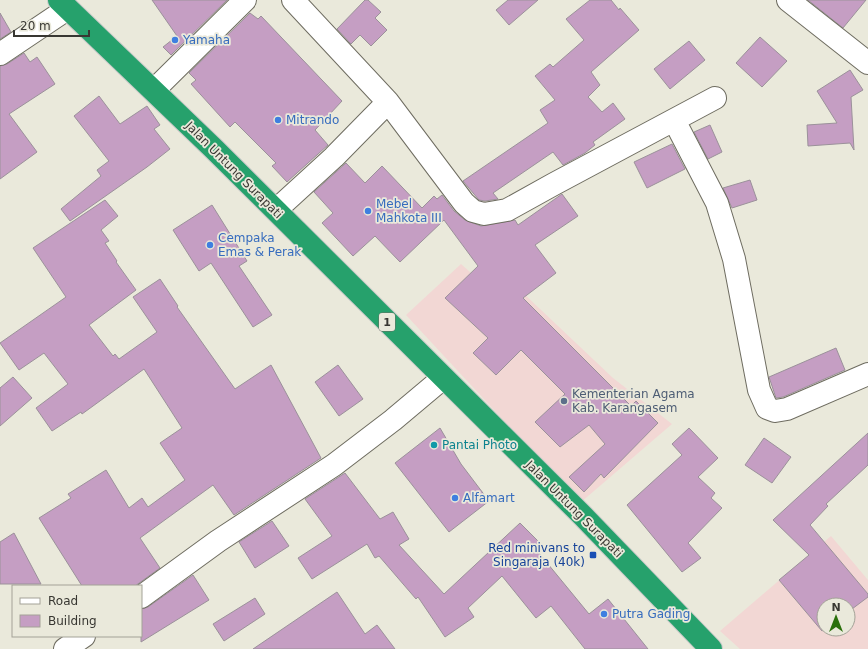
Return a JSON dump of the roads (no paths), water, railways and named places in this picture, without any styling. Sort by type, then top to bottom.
[{"type":"highway","name":"Jalan Untung Surapati","points":[[63,4],[154,90],[276,210],[583,516],[711,649]]},
{"type":"street","points":[[154,90],[245,0]]},
{"type":"street","points":[[293,0],[388,102],[464,203],[473,211],[484,214],[507,210],[715,98]]},
{"type":"street","points":[[788,0],[868,63]]},
{"type":"street","points":[[0,54],[63,4]]},
{"type":"street","points":[[276,210],[334,156],[388,102]]},
{"type":"street","points":[[674,120],[718,203],[734,259],[759,390],[767,408],[775,411],[787,410],[868,374]]},
{"type":"street","points":[[142,596],[218,541],[334,465],[393,420],[443,378]]},
{"type":"street","points":[[65,649],[83,637]]},
{"type":"place","name":"Yamaha","points":[[175,40]]},
{"type":"place","name":"Mitrando","points":[[278,120]]},
{"type":"place","name":"Mebel Mahkota III","points":[[368,211]]},
{"type":"place","name":"Cempaka Emas & Perak","points":[[210,245]]},
{"type":"place","name":"Kementerian Agama Kab. Karangasem","points":[[564,401]]},
{"type":"place","name":"Pantai Photo","points":[[434,445]]},
{"type":"place","name":"Alfamart","points":[[455,498]]},
{"type":"place","name":"Red minivans to Singaraja (40k)","points":[[593,555]]},
{"type":"place","name":"Putra Gading","points":[[604,614]]}]
